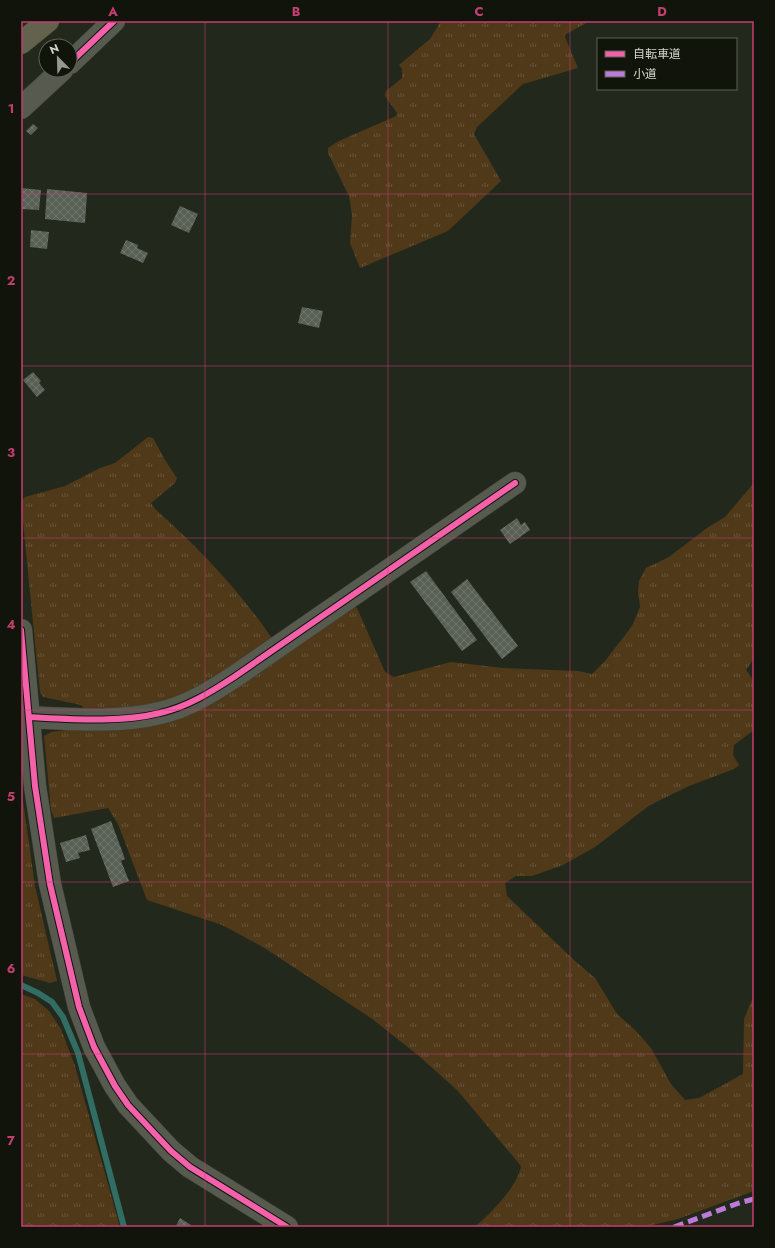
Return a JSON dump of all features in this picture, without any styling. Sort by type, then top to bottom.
[{"type":"highway","points":[[21,43],[48,21]]},
{"type":"street","points":[[78,55],[114,21]]},
{"type":"street","points":[[21,108],[53,78]]},
{"type":"street","points":[[29,717],[76,720],[134,717],[159,714],[197,699],[234,677],[515,483]]},
{"type":"street","points":[[21,630],[40,828],[50,884],[79,1007],[103,1067],[128,1105],[171,1151],[196,1171],[287,1227]]},
{"type":"green space","points":[[441,21],[590,21],[566,34],[565,37],[578,68],[523,84],[477,127],[474,134],[501,181],[448,231],[360,268],[350,243],[352,215],[349,196],[328,153],[328,148],[339,141],[396,116],[397,113],[385,96],[386,91],[402,78],[402,69],[399,65],[430,39]]},
{"type":"green space","points":[[148,437],[153,438],[177,478],[175,483],[151,503],[156,510],[203,554],[245,602],[271,637],[266,644],[243,661],[199,687],[178,697],[122,709],[87,712],[81,705],[43,697],[40,692],[21,502],[25,497],[65,486],[100,468],[115,463]]},
{"type":"green space","points":[[754,483],[754,658],[746,670],[754,681],[754,730],[734,745],[733,755],[739,765],[734,769],[689,786],[650,805],[595,847],[563,865],[532,876],[516,876],[505,883],[507,896],[595,978],[617,1014],[635,1030],[651,1048],[671,1084],[685,1100],[699,1098],[743,1074],[744,1019],[754,995],[754,1191],[678,1219],[644,1227],[474,1227],[495,1208],[509,1191],[519,1174],[521,1166],[457,1090],[419,1056],[371,1018],[263,947],[222,925],[147,900],[118,824],[108,808],[54,818],[51,810],[44,736],[51,732],[115,723],[141,723],[351,604],[357,608],[385,672],[394,677],[451,662],[503,668],[578,671],[592,674],[605,661],[632,626],[640,607],[638,591],[639,581],[646,568],[669,557],[707,528],[725,517]]},
{"type":"green space","points":[[21,787],[35,886],[57,981],[50,983],[21,975]]},
{"type":"green space","points":[[21,994],[35,999],[49,1011],[61,1029],[75,1066],[120,1227],[21,1227]]},
{"type":"building","points":[[33,124],[38,128],[31,135],[26,131]]},
{"type":"building","points":[[21,188],[41,190],[39,210],[21,209]]},
{"type":"building","points":[[47,189],[87,193],[85,223],[45,219]]},
{"type":"building","points":[[180,206],[198,214],[189,233],[171,225]]},
{"type":"building","points":[[31,230],[49,232],[47,249],[30,247]]},
{"type":"building","points":[[126,240],[138,245],[137,248],[148,253],[143,263],[120,253]]},
{"type":"building","points":[[302,307],[323,311],[319,328],[298,323]]},
{"type":"building","points":[[33,372],[41,381],[39,383],[45,390],[37,397],[23,380]]},
{"type":"building","points":[[517,518],[521,525],[525,522],[530,530],[510,544],[500,530]]},
{"type":"building","points":[[426,571],[477,640],[462,651],[410,582]]},
{"type":"building","points":[[467,579],[518,646],[502,659],[451,592]]},
{"type":"building","points":[[111,821],[125,859],[121,861],[129,881],[113,887],[91,829]]},
{"type":"building","points":[[86,835],[90,850],[78,853],[80,858],[66,862],[60,843]]},
{"type":"building","points":[[180,1218],[191,1225],[190,1227],[176,1226]]},
{"type":"waterway","points":[[21,985],[52,1002],[63,1017],[78,1053],[124,1227]]},
{"type":"marked path","points":[[674,1227],[754,1199]]},
{"type":"cycle path","points":[[78,55],[114,21]]},
{"type":"cycle path","points":[[29,717],[95,720],[129,718],[160,713],[189,703],[234,677],[515,483]]},
{"type":"cycle path","points":[[21,630],[35,786],[50,884],[79,1007],[94,1047],[115,1086],[128,1105],[171,1151],[190,1167],[287,1227]]}]
